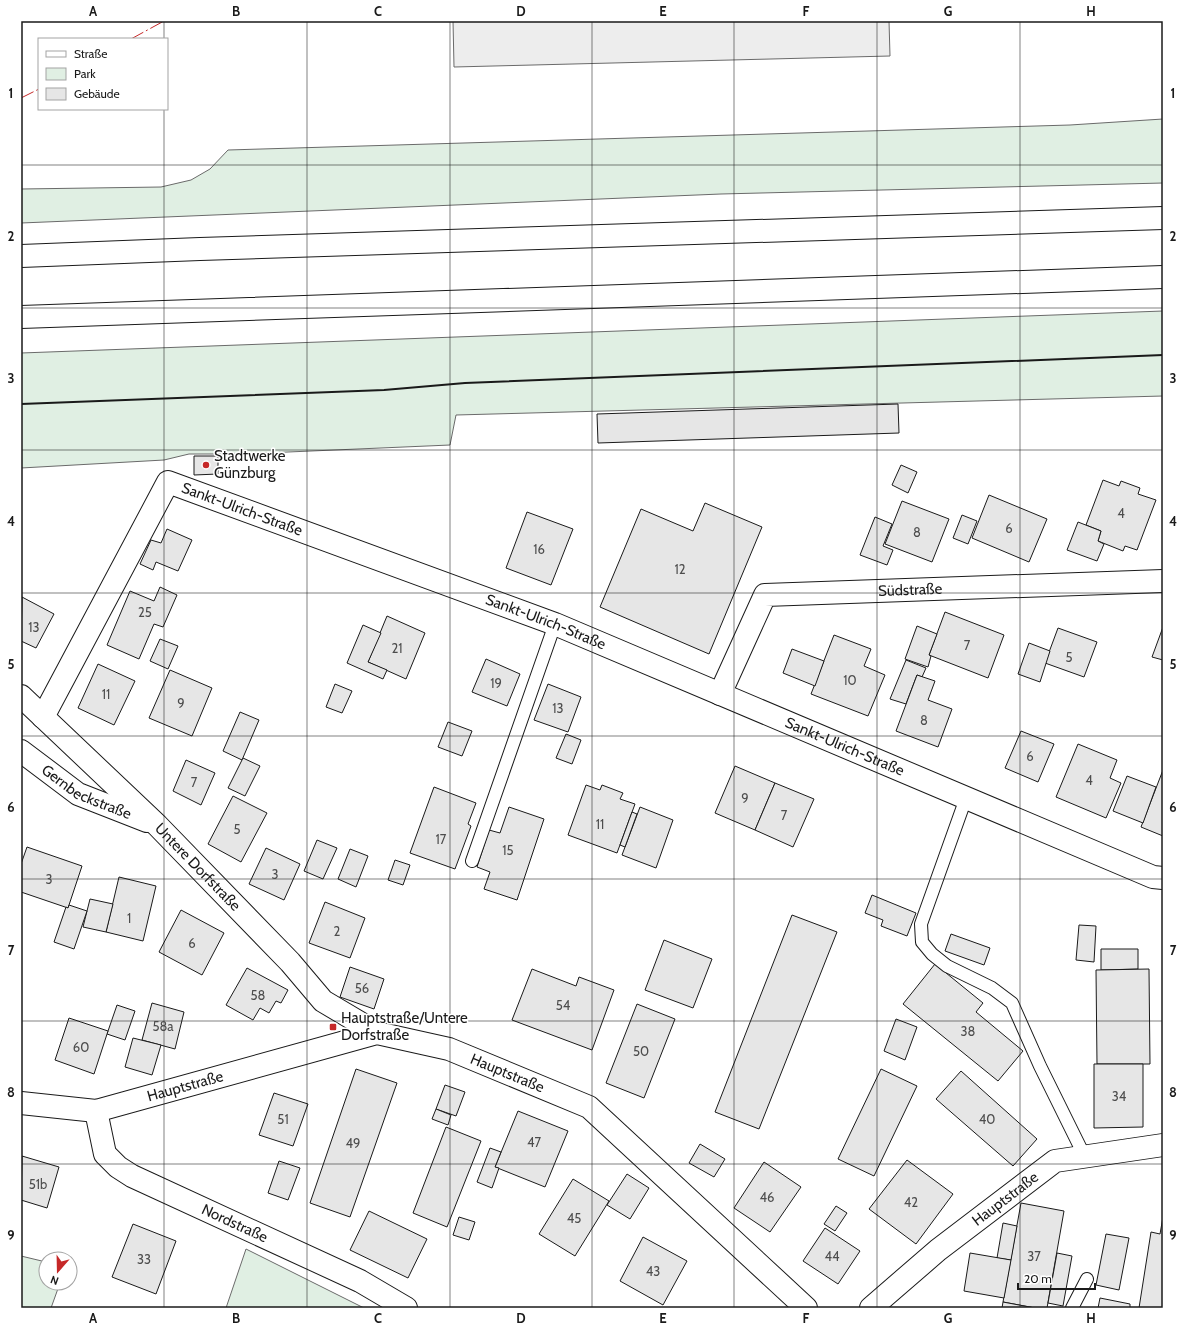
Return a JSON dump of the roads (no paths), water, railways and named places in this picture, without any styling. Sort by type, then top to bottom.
[{"type":"main road","points":[[21,256],[1163,218]]},
{"type":"main road","points":[[21,317],[1163,277]]},
{"type":"main road","name":"Sankt-Ulrich-Straße","points":[[43,717],[168,482],[556,624],[1153,877],[1163,878]]},
{"type":"main road","name":"Südstraße","points":[[720,694],[765,595],[1163,581]]},
{"type":"main road","name":"Untere Dorfstraße","points":[[21,696],[157,825],[290,962],[323,1001],[378,1032]]},
{"type":"main road","name":"Gernbeckstraße","points":[[21,751],[78,794],[157,825]]},
{"type":"main road","name":"Hauptstraße","points":[[21,1103],[96,1112],[378,1032],[449,1049],[590,1107],[806,1308]]},
{"type":"main road","name":"Nordstraße","points":[[96,1112],[105,1154],[118,1168],[132,1176],[360,1282],[406,1308]]},
{"type":"main road","name":"Hauptstraße","points":[[872,1308],[938,1250],[1055,1161],[1163,1145]]},
{"type":"lane","points":[[472,861],[556,624]]},
{"type":"lane","points":[[966,798],[921,924],[922,942],[932,954],[947,966],[992,988],[1012,1003],[1040,1066],[1085,1157]]},
{"type":"lane","points":[[1072,1308],[1087,1279]]},
{"type":"place","name":"Stadtwerke Günzburg","points":[[206,465]]},
{"type":"place","name":"Hauptstraße/Untere Dorfstraße","points":[[333,1027]]}]
